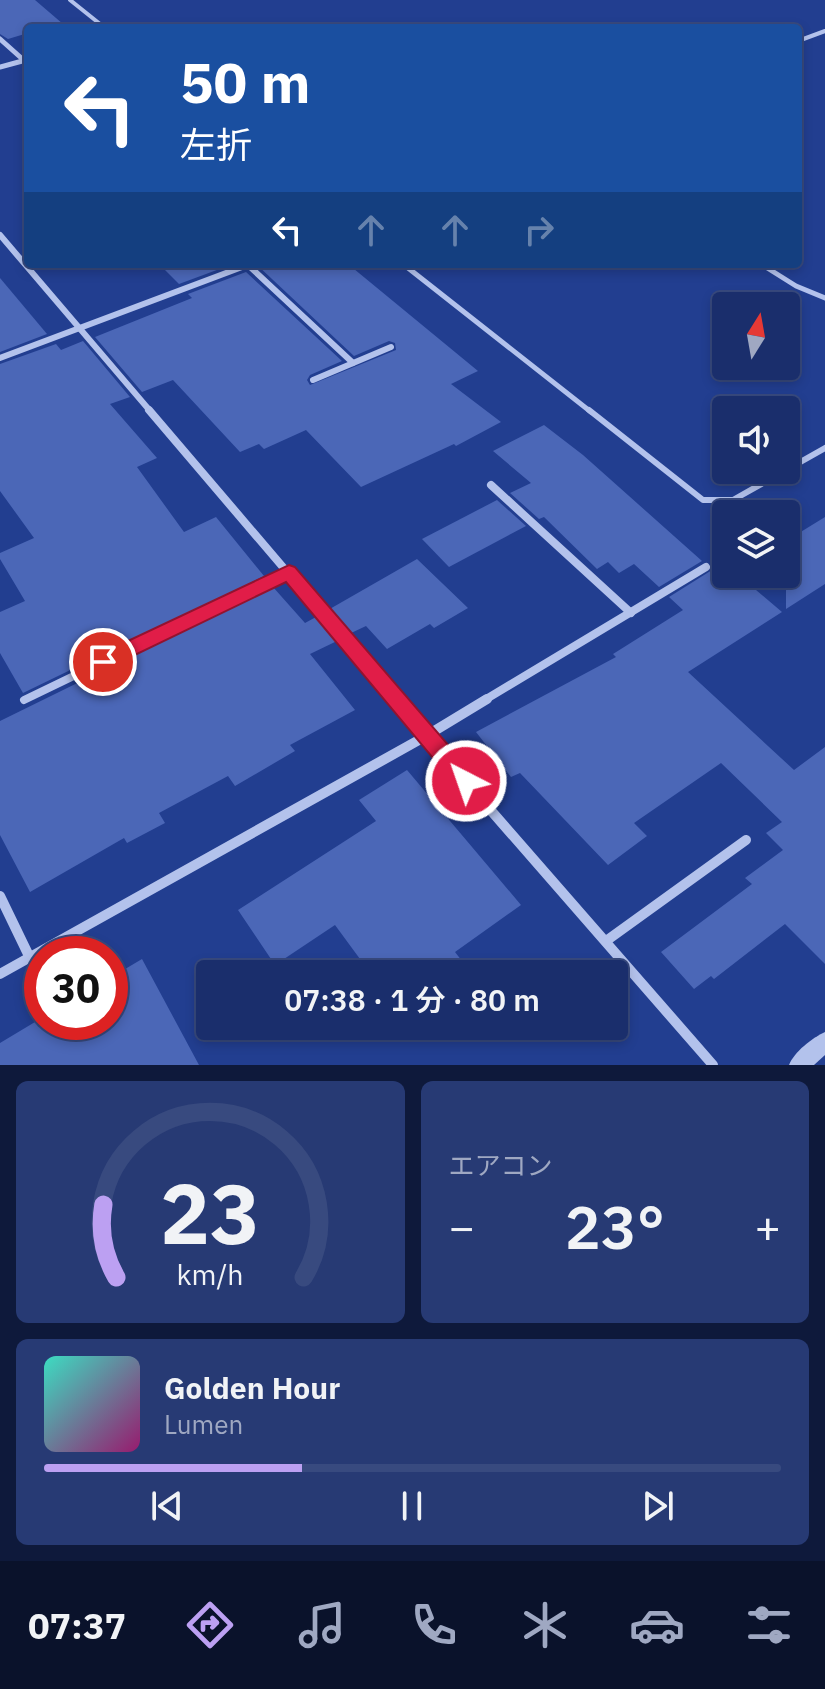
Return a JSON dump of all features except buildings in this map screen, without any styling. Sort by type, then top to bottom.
[{"type":"street","points":[[0,39],[24,59]]},
{"type":"street","points":[[0,67],[24,62]]},
{"type":"street","points":[[0,235],[24,262]]},
{"type":"street","points":[[29,268],[426,736],[713,1065]]},
{"type":"street","points":[[0,358],[239,268]]},
{"type":"street","points":[[253,268],[353,363]]},
{"type":"street","points":[[313,380],[391,347]]},
{"type":"street","points":[[491,485],[631,613]]},
{"type":"street","points":[[65,936],[426,736],[706,567]]},
{"type":"street","points":[[24,700],[289,572]]},
{"type":"street","points":[[606,941],[746,840]]},
{"type":"street","points":[[0,896],[24,946]]},
{"type":"street","points":[[0,974],[24,959]]},
{"type":"street","points":[[799,1065],[825,1042]]},
{"type":"lane","points":[[70,0],[100,24]]},
{"type":"lane","points":[[802,40],[825,31]]},
{"type":"lane","points":[[408,268],[703,500],[733,500],[825,448]]},
{"type":"lane","points":[[767,268],[796,286],[825,298]]},
{"type":"route","points":[[103,662],[289,572],[466,781]]}]
